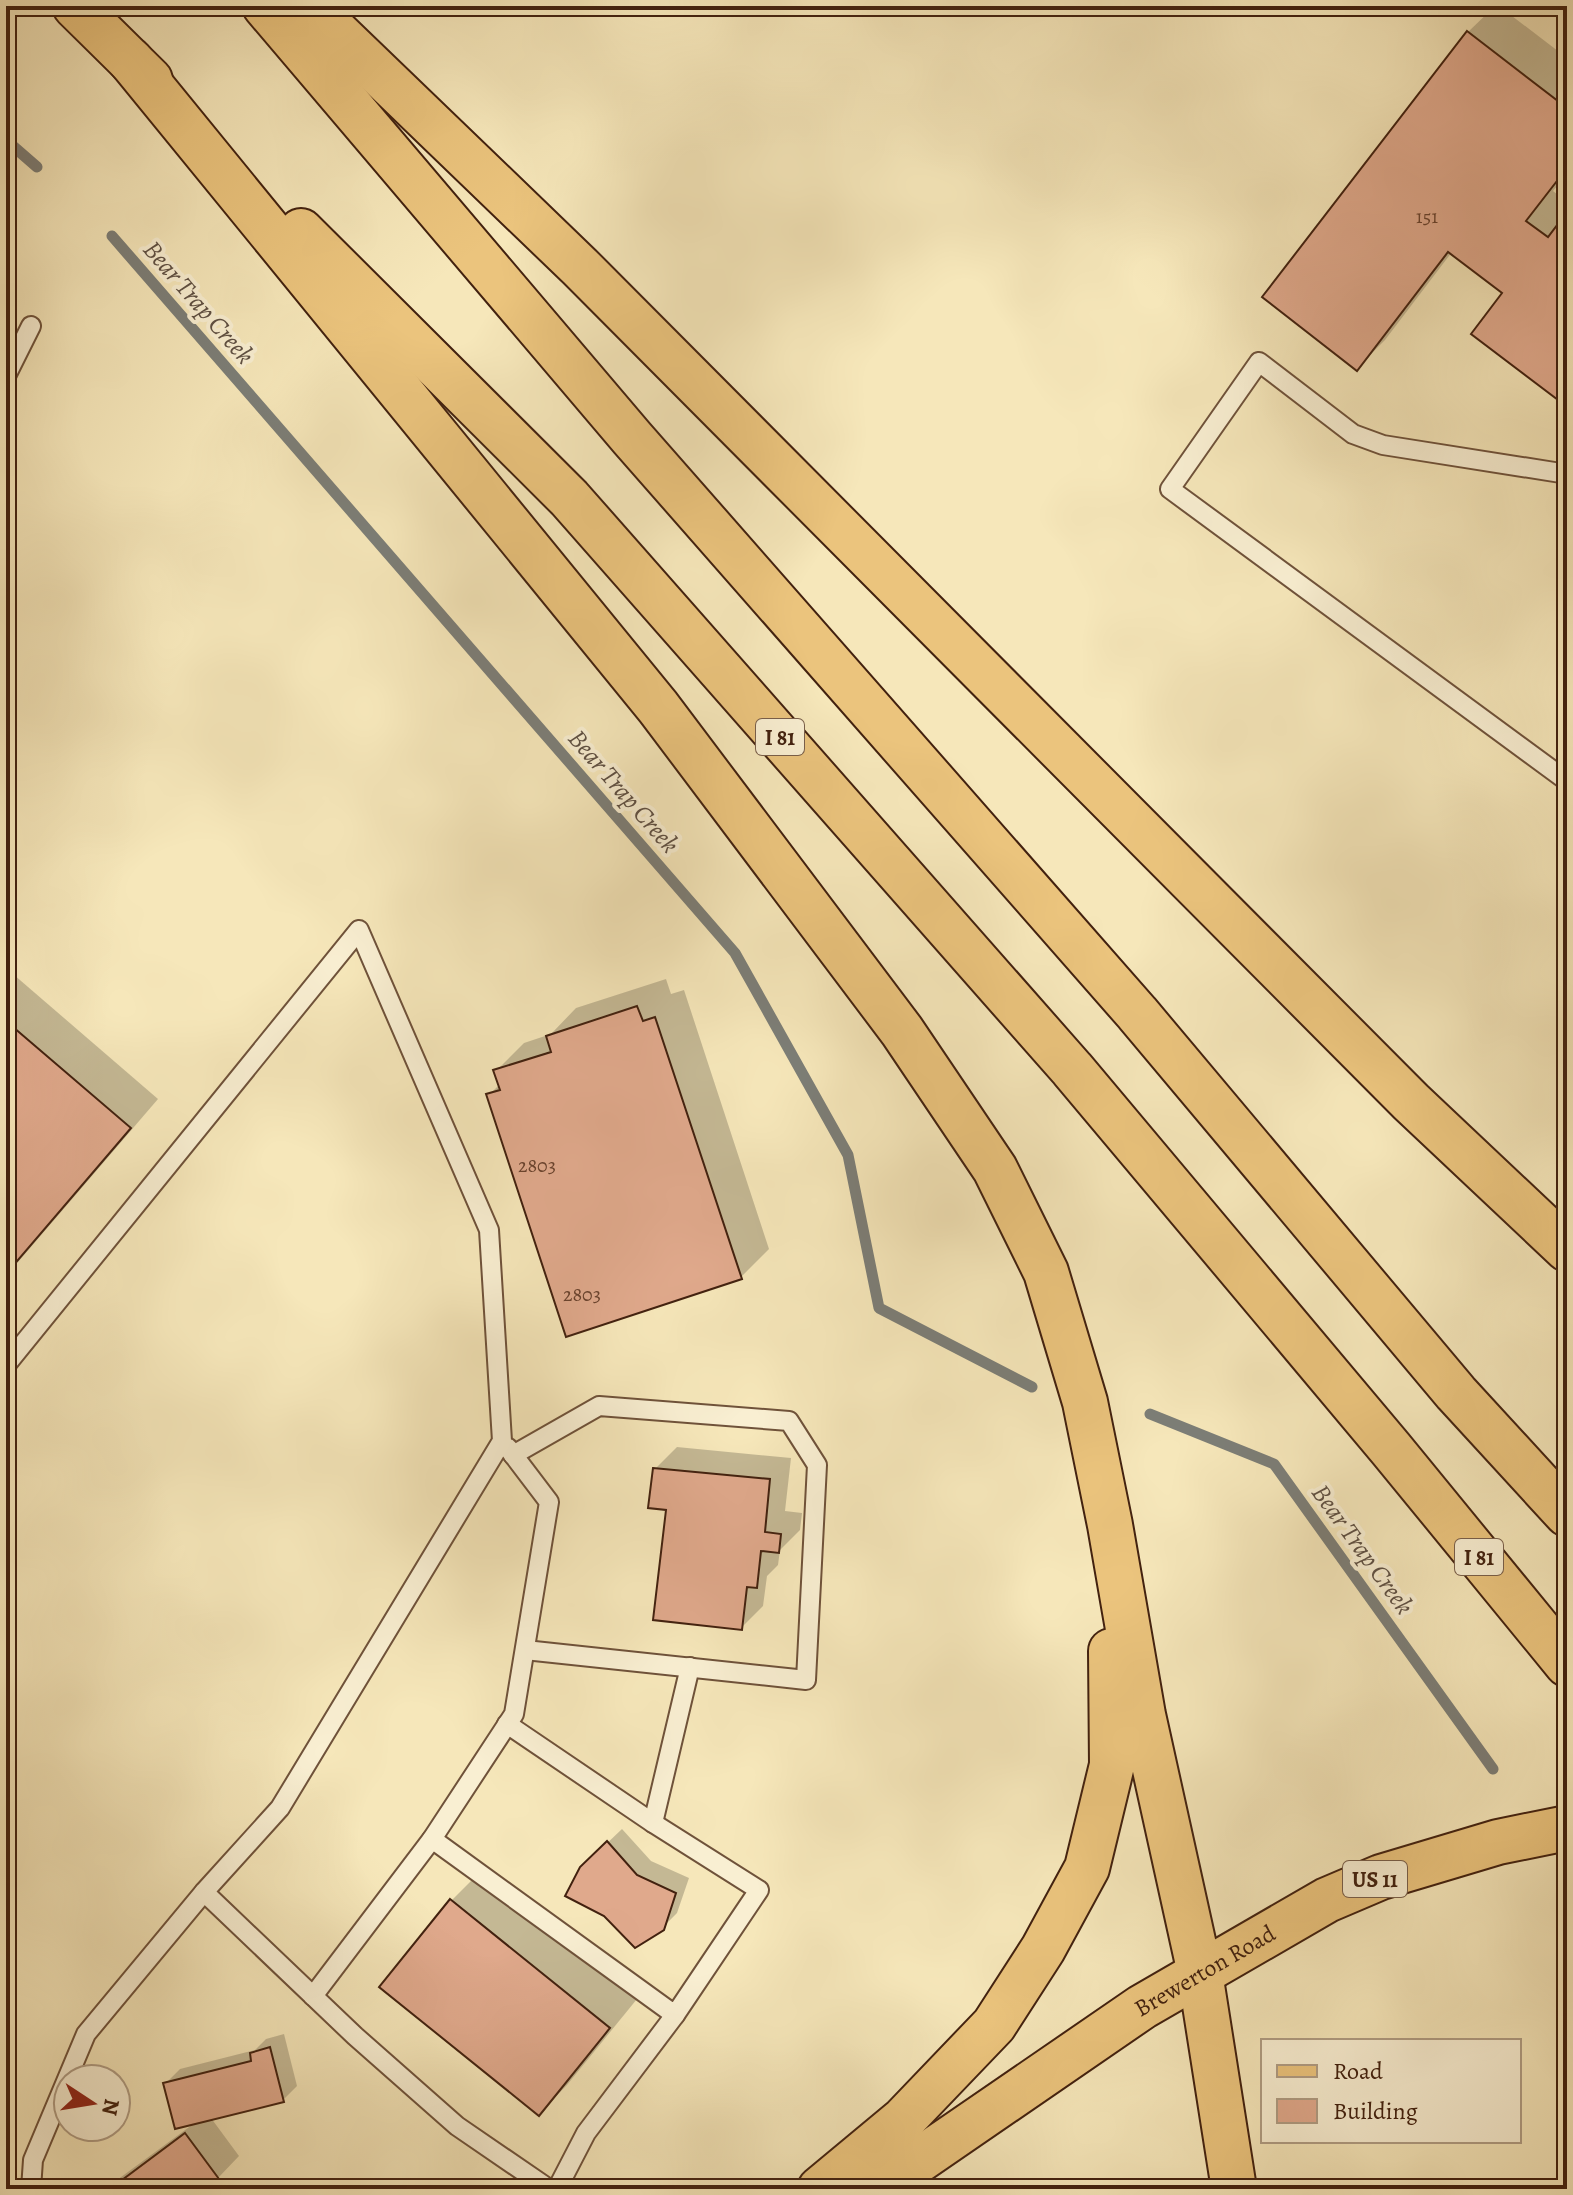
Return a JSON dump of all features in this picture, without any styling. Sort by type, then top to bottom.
[{"type":"main road","name":"I 81","points":[[75,6],[569,498],[1072,1069],[1567,1664]]},
{"type":"main road","points":[[265,6],[632,438],[1137,1013],[1456,1393],[1567,1514]]},
{"type":"main road","points":[[309,6],[580,267],[1411,1102],[1567,1249]]},
{"type":"main road","points":[[130,60],[658,707],[902,1031],[995,1169],[1046,1272],[1085,1402],[1143,1715],[1200,1973],[1234,2189]]},
{"type":"main road","points":[[820,2189],[903,2120],[994,2025],[1043,1949],[1087,1868],[1112,1765],[1110,1525]]},
{"type":"main road","name":"Brewerton Road","points":[[877,2189],[1142,2007],[1327,1900],[1381,1877],[1498,1842],[1567,1828]]},
{"type":"lane","points":[[6,376],[31,326]]},
{"type":"lane","points":[[1567,474],[1383,445],[1353,434],[1259,362],[1170,489],[1567,781]]},
{"type":"lane","points":[[6,1365],[359,930],[489,1230],[508,1448],[549,1502],[514,1714],[432,1839],[313,1996]]},
{"type":"lane","points":[[31,2189],[33,2160],[86,2034],[204,1892],[280,1808],[508,1448],[599,1406],[789,1421],[817,1465],[806,1680],[525,1650]]},
{"type":"lane","points":[[653,1823],[690,1667]]},
{"type":"lane","points":[[507,1724],[759,1890],[675,2015],[586,2133],[557,2189]]},
{"type":"lane","points":[[432,1839],[675,2015]]},
{"type":"lane","points":[[204,1892],[355,2036],[457,2126],[549,2189]]},
{"type":"building","points":[[1467,31],[1567,108],[1567,168],[1526,221],[1548,237],[1567,212],[1566,406],[1471,334],[1502,293],[1448,252],[1357,371],[1262,297]]},
{"type":"building","points":[[637,1006],[643,1021],[655,1017],[742,1279],[566,1337],[486,1094],[500,1090],[493,1070],[551,1052],[546,1036]]},
{"type":"building","points":[[6,1021],[131,1128],[6,1274]]},
{"type":"building","points":[[653,1468],[770,1479],[765,1532],[781,1534],[779,1553],[761,1551],[757,1588],[747,1587],[742,1630],[653,1620],[666,1510],[648,1508]]},
{"type":"building","points":[[607,1841],[637,1875],[676,1893],[664,1930],[635,1948],[604,1916],[565,1896],[580,1867]]},
{"type":"building","points":[[450,1899],[610,2028],[539,2116],[379,1987]]},
{"type":"building","points":[[270,2047],[284,2102],[175,2129],[163,2083],[251,2061],[250,2053]]},
{"type":"building","points":[[185,2133],[219,2179],[206,2189],[110,2189]]},
{"type":"waterway","name":"Bear Trap Creek","points":[[6,140],[37,167]]},
{"type":"waterway","name":"Bear Trap Creek","points":[[112,236],[735,953],[848,1155],[879,1308],[1032,1387]]},
{"type":"waterway","name":"Bear Trap Creek","points":[[1150,1414],[1274,1464],[1493,1769]]}]
